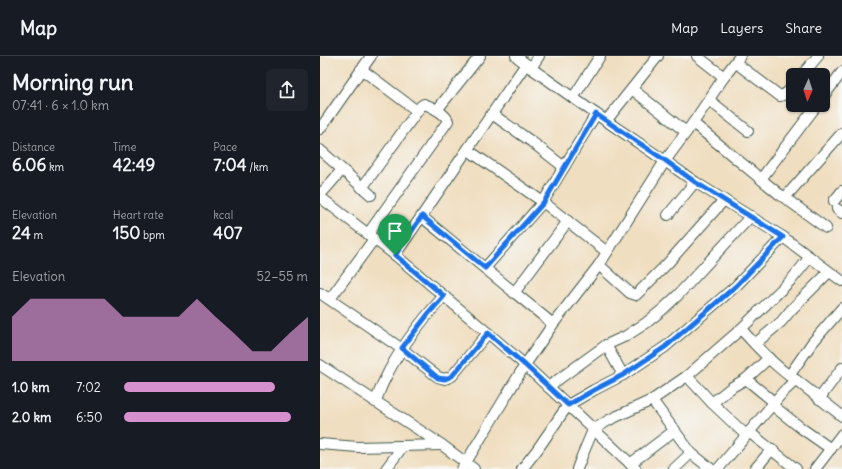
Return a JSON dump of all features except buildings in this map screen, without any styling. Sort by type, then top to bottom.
[{"type":"street","points":[[320,129],[371,56]]},
{"type":"street","points":[[437,110],[480,56]]},
{"type":"street","points":[[516,56],[573,98],[695,182],[783,237],[842,281]]},
{"type":"street","points":[[395,255],[492,114],[538,56]]},
{"type":"street","points":[[573,98],[600,56]]},
{"type":"street","points":[[606,121],[658,56]]},
{"type":"street","points":[[697,56],[724,77]]},
{"type":"street","points":[[808,68],[818,56]]},
{"type":"street","points":[[320,365],[442,445],[467,467],[525,365],[553,324],[599,265],[666,161],[738,59],[780,96],[786,94]]},
{"type":"street","points":[[361,69],[417,111]]},
{"type":"street","points":[[830,88],[842,72]]},
{"type":"street","points":[[632,89],[686,132]]},
{"type":"street","points":[[709,100],[748,131]]},
{"type":"street","points":[[330,299],[448,121],[447,118],[437,110],[424,104],[417,111],[362,188]]},
{"type":"street","points":[[761,179],[812,112]]},
{"type":"street","points":[[492,114],[564,167]]},
{"type":"street","points":[[485,268],[544,202],[596,114]]},
{"type":"street","points":[[693,123],[779,194],[826,228]]},
{"type":"street","points":[[786,198],[842,133]]},
{"type":"street","points":[[320,150],[371,195]]},
{"type":"street","points":[[468,150],[544,202],[607,252]]},
{"type":"street","points":[[342,170],[320,196],[395,255],[488,333],[525,365],[633,466],[675,430]]},
{"type":"street","points":[[668,215],[695,182]]},
{"type":"street","points":[[837,208],[842,191]]},
{"type":"street","points":[[599,265],[630,293],[634,295],[636,294],[667,264],[724,200]]},
{"type":"street","points":[[422,216],[553,324]]},
{"type":"street","points":[[548,387],[606,345],[626,336],[646,323],[677,296],[751,216]]},
{"type":"street","points":[[514,292],[568,221]]},
{"type":"street","points":[[522,469],[568,405],[623,375],[665,347],[736,286],[783,237]]},
{"type":"street","points":[[577,469],[594,430],[609,420],[652,400],[687,376],[741,329],[792,279],[810,257]]},
{"type":"street","points":[[755,344],[781,322],[829,272]]},
{"type":"street","points":[[320,293],[402,348],[438,378],[445,379],[452,376],[488,333]]},
{"type":"street","points":[[375,402],[385,379],[402,348],[444,296]]},
{"type":"street","points":[[718,469],[783,392],[812,344],[842,308]]},
{"type":"street","points":[[741,329],[792,378],[842,416]]},
{"type":"street","points":[[606,345],[623,375]]},
{"type":"street","points":[[712,403],[732,387],[746,380],[770,358]]},
{"type":"street","points":[[819,399],[842,368]]},
{"type":"street","points":[[687,376],[712,403],[747,433],[772,449],[796,469]]},
{"type":"street","points":[[746,380],[801,428],[831,449]]},
{"type":"street","points":[[652,400],[665,419],[675,430],[684,445],[691,453],[711,469]]},
{"type":"street","points":[[815,469],[842,434]]},
{"type":"street","points":[[320,444],[358,447],[442,445]]},
{"type":"street","points":[[386,469],[403,446]]},
{"type":"street","points":[[755,469],[772,449]]},
{"type":"street","points":[[674,469],[691,453]]},
{"type":"route","points":[[596,114],[695,182],[783,237],[736,286],[665,347],[623,375],[568,405],[488,333],[452,376],[445,379],[438,378],[402,348],[444,296],[395,255],[422,216],[485,268],[544,202],[596,114]]}]
